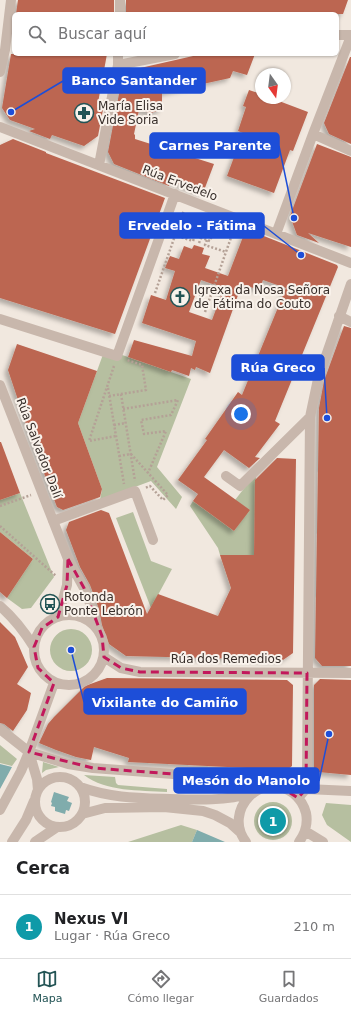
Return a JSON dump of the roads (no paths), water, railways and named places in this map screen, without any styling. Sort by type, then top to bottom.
[{"type":"street","points":[[0,72],[6,43],[11,0]]},
{"type":"street","points":[[120,0],[120,12]]},
{"type":"street","points":[[276,234],[351,36],[339,36]]},
{"type":"street","points":[[99,165],[118,65],[118,56]]},
{"type":"street","points":[[118,65],[165,56]]},
{"type":"street","name":"Rúa Ervedelo","points":[[0,127],[351,263]]},
{"type":"street","points":[[313,134],[351,151]]},
{"type":"street","points":[[0,319],[117,356],[175,194]]},
{"type":"street","points":[[298,798],[306,789],[310,417],[318,379],[351,284]]},
{"type":"street","points":[[339,316],[351,322]]},
{"type":"street","name":"Rúa Salvador Dalí","points":[[0,385],[68,559],[84,588],[93,611],[96,627]]},
{"type":"street","points":[[226,476],[240,486],[310,417]]},
{"type":"street","points":[[53,521],[133,492],[153,540]]},
{"type":"street","name":"Rúa Salvador Dalí","points":[[58,617],[67,586],[68,559]]},
{"type":"street","points":[[0,606],[10,614],[25,632],[34,647]]},
{"type":"street","points":[[71,615],[88,620],[96,627],[102,636],[105,647],[104,657],[100,668],[94,676],[75,686],[64,686],[54,683],[45,677],[38,668],[34,658],[34,647],[37,636],[49,621],[58,617],[71,615]]},
{"type":"street","name":"Rúa dos Remedios","points":[[104,657],[121,668],[140,672],[351,673]]},
{"type":"street","points":[[0,810],[21,771],[54,683]]},
{"type":"street","points":[[0,729],[29,752],[72,764],[93,768],[253,780],[271,786],[281,787],[290,791],[298,798],[304,808],[307,819],[305,831],[299,842]]},
{"type":"street","points":[[29,752],[37,779],[35,807],[38,815],[43,821],[50,825],[64,827],[78,820],[85,807],[84,793],[80,786]]},
{"type":"street","points":[[68,778],[72,764]]},
{"type":"street","points":[[12,842],[26,820],[36,795],[43,783],[59,777],[68,778],[80,786],[94,792],[135,798],[195,800],[236,798],[252,793],[261,788],[271,786]]},
{"type":"street","points":[[306,789],[351,791]]},
{"type":"street","points":[[240,832],[238,821],[240,810],[245,800],[252,793]]},
{"type":"street","points":[[82,814],[105,808],[164,807],[203,811],[230,823],[240,832],[246,842]]},
{"type":"street","points":[[35,842],[57,827]]},
{"type":"street","points":[[305,831],[323,842]]},
{"type":"water","points":[[0,764],[12,767],[0,789]]},
{"type":"water","points":[[54,792],[69,797],[67,801],[72,803],[69,811],[66,810],[65,814],[55,811],[55,807],[51,806]]},
{"type":"water","points":[[197,830],[225,842],[192,842]]},
{"type":"place","name":"Banco Santander","points":[[11,112]]},
{"type":"place","name":"María Elisa Vide Soria","points":[[84,113]]},
{"type":"place","name":"Carnes Parente","points":[[294,218]]},
{"type":"place","name":"Ervedelo - Fátima","points":[[301,255]]},
{"type":"place","name":"Igrexa da Nosa Señora de Fátima do Couto","points":[[180,297]]},
{"type":"place","name":"Rúa Greco","points":[[327,418]]},
{"type":"place","name":"Rotonda Ponte Lebrón","points":[[50,604]]},
{"type":"place","name":"Vixilante do Camiño","points":[[71,650]]},
{"type":"place","name":"Mesón do Manolo","points":[[329,734]]},
{"type":"place","name":"Nexus VI","points":[[273,821]]}]
